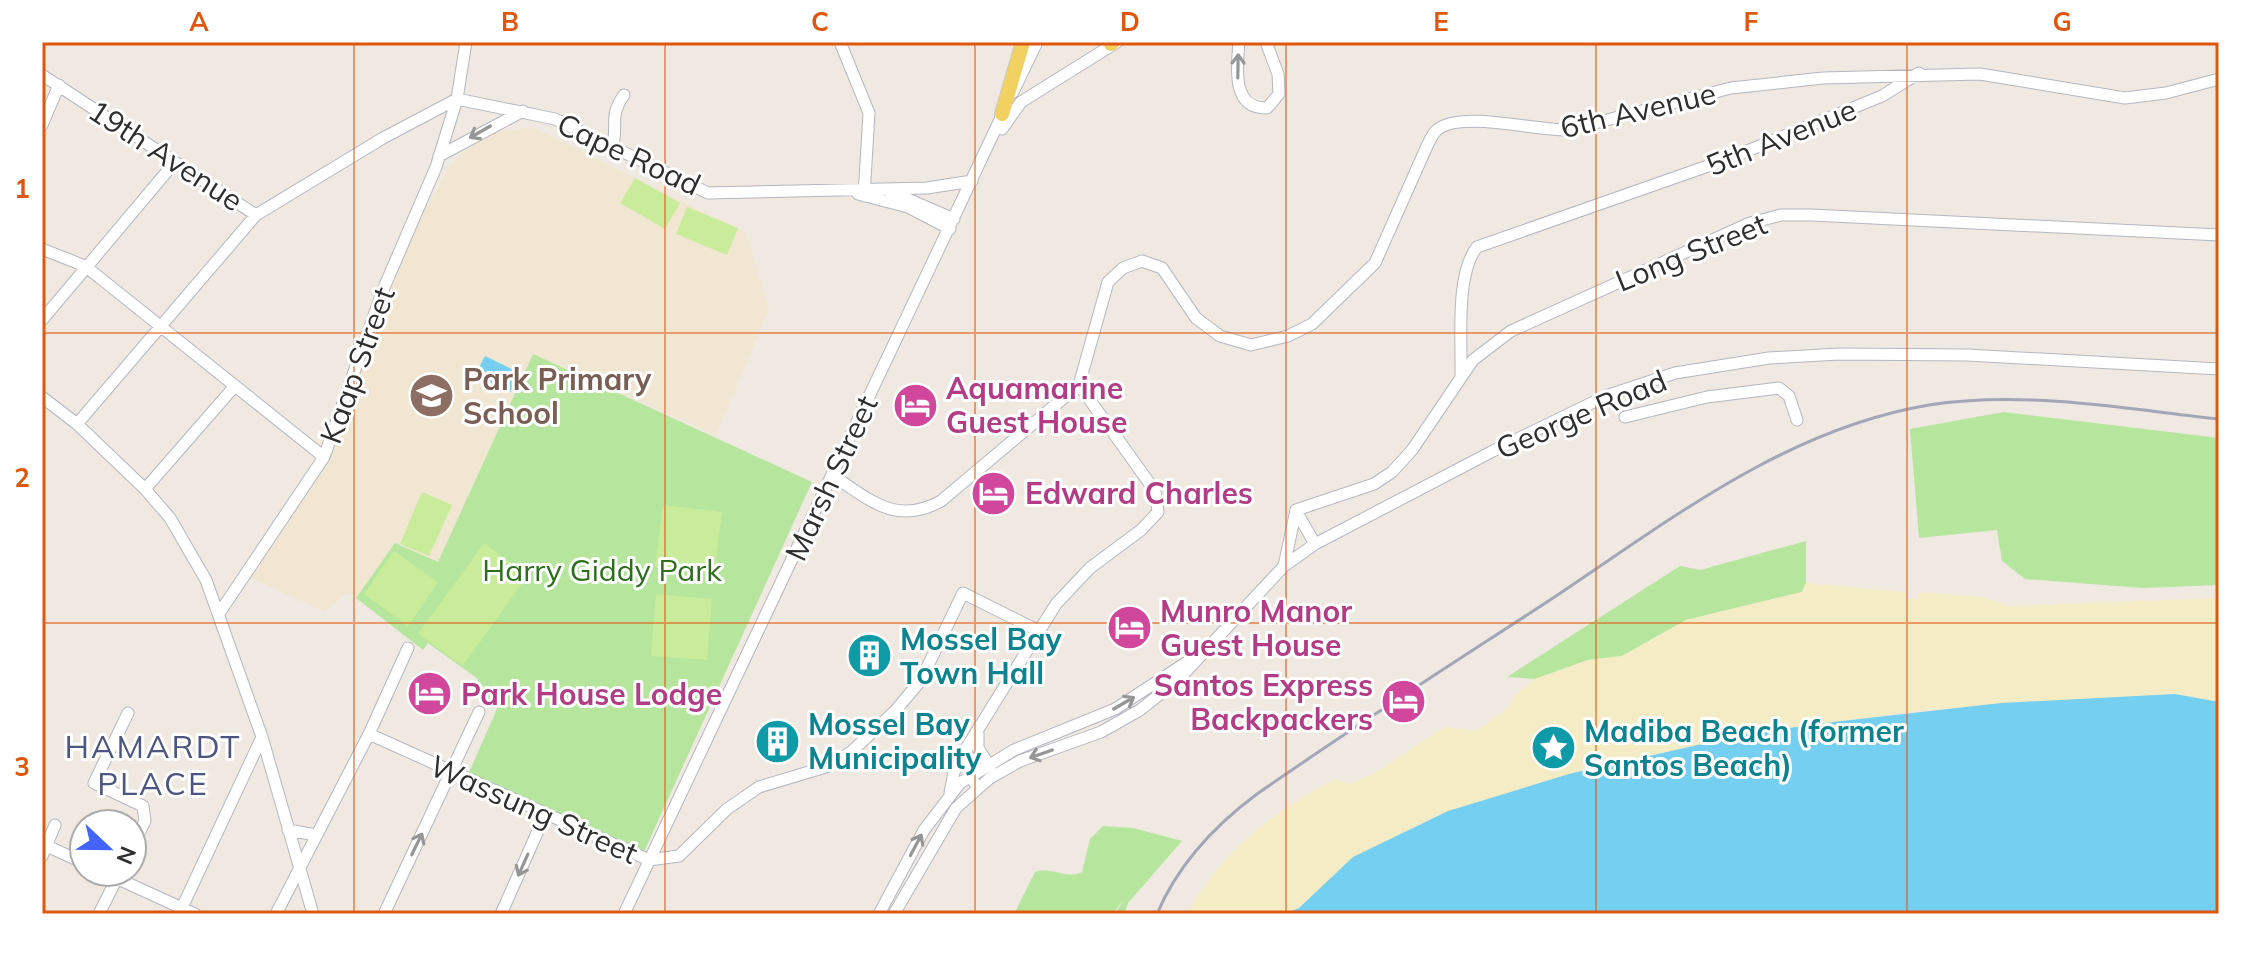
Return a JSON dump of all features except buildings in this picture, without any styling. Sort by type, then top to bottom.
[{"type":"main road","points":[[1002,114],[1023,42]]},
{"type":"street","name":"Kaap Street","points":[[220,612],[324,457],[383,290],[439,156],[457,99],[466,42]]},
{"type":"street","points":[[840,42],[869,113],[864,191]]},
{"type":"street","name":"Marsh Street","points":[[624,914],[1037,42]]},
{"type":"street","points":[[1239,42],[1239,90],[1245,101],[1267,108],[1279,94],[1278,74],[1266,42]]},
{"type":"street","points":[[982,159],[1021,102],[1114,43]]},
{"type":"street","points":[[1919,73],[1980,74],[2125,98],[2166,93],[2219,79]]},
{"type":"street","name":"5th Avenue","points":[[1461,377],[1463,287],[1468,263],[1477,247],[1725,160],[1882,96],[1919,73]]},
{"type":"street","name":"6th Avenue","points":[[1079,385],[1108,282],[1114,274],[1142,261],[1162,268],[1196,318],[1220,336],[1251,345],[1265,344],[1312,324],[1375,263],[1427,146],[1435,131],[1446,125],[1499,123],[1545,131],[1568,130],[1731,88],[1823,78],[1919,73]]},
{"type":"street","name":"19th Avenue","points":[[42,75],[256,215],[383,138],[457,99]]},
{"type":"street","points":[[42,125],[59,85]]},
{"type":"street","points":[[1016,86],[1044,85]]},
{"type":"street","points":[[612,148],[616,134],[613,111],[624,95]]},
{"type":"street","name":"Cape Road","points":[[457,99],[523,110],[555,119],[702,192],[864,191],[927,188],[972,181]]},
{"type":"street","points":[[439,156],[523,110]]},
{"type":"street","points":[[42,320],[175,162]]},
{"type":"street","name":"Cape Road","points":[[882,188],[952,224]]},
{"type":"street","name":"Cape Road","points":[[864,191],[952,224]]},
{"type":"street","points":[[77,424],[256,215]]},
{"type":"street","name":"Long Street","points":[[1296,510],[1374,484],[1392,472],[1412,450],[1473,360],[1511,331],[1750,223],[1781,215],[2219,235]]},
{"type":"street","points":[[42,249],[85,266],[324,457]]},
{"type":"street","name":"George Road","points":[[894,914],[936,838],[956,808],[977,788],[1020,761],[1123,721],[1179,679],[1284,566],[1315,544],[1606,396],[1675,373],[1769,358],[1839,354],[1967,355],[2219,369]]},
{"type":"street","points":[[832,475],[896,512],[924,510],[941,501],[1079,385],[1155,491],[1158,512],[1141,530],[1090,568],[1037,630],[967,747],[954,772],[949,794]]},
{"type":"street","points":[[145,489],[234,387]]},
{"type":"street","points":[[1625,417],[1707,397],[1779,388],[1787,392],[1797,420]]},
{"type":"street","points":[[42,397],[77,424],[145,489],[186,543],[220,612],[262,737],[313,914]]},
{"type":"street","points":[[1296,510],[1315,544]]},
{"type":"street","points":[[1284,566],[1296,510]]},
{"type":"street","name":"Wassung Street","points":[[369,734],[649,860],[679,856],[727,809],[759,787],[829,766],[851,752],[915,688],[963,593],[1037,630]]},
{"type":"street","points":[[276,914],[369,734],[408,648]]},
{"type":"street","name":"George Road","points":[[879,914],[924,830],[949,794],[969,776],[987,763],[1115,709],[1199,655]]},
{"type":"street","points":[[384,914],[479,712]]},
{"type":"street","points":[[128,713],[94,783],[143,808]]},
{"type":"street","points":[[979,727],[978,748],[995,775]]},
{"type":"street","points":[[180,911],[262,737]]},
{"type":"street","points":[[967,747],[969,776],[977,788]]},
{"type":"street","points":[[501,914],[545,815]]},
{"type":"street","points":[[55,825],[44,851],[68,858]]},
{"type":"street","points":[[288,830],[316,835]]},
{"type":"street","points":[[99,914],[112,888]]},
{"type":"street","points":[[140,888],[180,911],[195,914]]},
{"type":"shaded area","name":"Park Primary School","points":[[532,127],[746,233],[769,309],[716,435],[533,354],[438,562],[395,543],[356,598],[347,592],[325,612],[250,577],[323,470],[366,356],[375,347],[370,343],[413,231],[450,166],[463,152],[489,134]]},
{"type":"green space","points":[[635,178],[680,203],[665,229],[620,203]]},
{"type":"green space","points":[[687,207],[738,228],[727,255],[676,234]]},
{"type":"green space","name":"Harry Giddy Park","points":[[533,354],[812,482],[643,854],[467,777],[497,709],[472,693],[478,679],[428,643],[423,650],[356,598],[395,543],[438,562]]},
{"type":"green space","points":[[2004,412],[2219,438],[2219,585],[2143,588],[2025,579],[2002,561],[1997,530],[1919,538],[1910,429]]},
{"type":"green space","points":[[422,492],[452,505],[429,556],[400,544]]},
{"type":"green space","points":[[663,505],[722,512],[714,574],[655,567]]},
{"type":"green space","points":[[1806,541],[1806,583],[1802,592],[1686,620],[1622,656],[1588,660],[1535,679],[1507,677],[1680,566],[1700,570]]},
{"type":"green space","points":[[484,543],[528,575],[463,666],[418,634]]},
{"type":"green space","points":[[394,551],[438,582],[408,626],[364,594]]},
{"type":"green space","points":[[656,594],[712,599],[707,660],[651,656]]},
{"type":"green space","points":[[1103,826],[1133,828],[1182,841],[1128,903],[1124,914],[1115,914],[1123,901],[1112,914],[1014,914],[1035,872],[1070,875],[1082,872],[1090,839]]},
{"type":"sand","name":"Madiba Beach (former Santos Beach)","points":[[1806,583],[1905,592],[1905,599],[1918,599],[1919,592],[1983,597],[2009,606],[2219,598],[2219,702],[2175,694],[1925,710],[1751,733],[1569,774],[1285,914],[1188,914],[1215,872],[1251,835],[1291,804],[1335,779],[1350,784],[1375,773],[1444,727],[1477,731],[1510,706],[1515,695],[1535,679],[1588,660],[1622,656],[1686,620],[1802,592]]},
{"type":"water","points":[[485,356],[520,373],[510,392],[475,375]]},
{"type":"water","points":[[2175,694],[2219,702],[2219,914],[1285,914],[1299,908],[1353,857],[1448,811],[1569,774],[1751,733],[1833,722],[2001,703]]},
{"type":"railway","points":[[1157,914],[1175,879],[1199,847],[1226,819],[1257,794],[1684,510],[1777,456],[1826,434],[1876,417],[1929,405],[1965,401],[2038,400],[2219,419]]},
{"type":"place","name":"Park Primary School","points":[[432,396]]},
{"type":"place","name":"Aquamarine Guest House","points":[[915,405]]},
{"type":"place","name":"Edward Charles","points":[[994,493]]},
{"type":"place","name":"Munro Manor Guest House","points":[[1129,628]]},
{"type":"place","name":"Mossel Bay Town Hall","points":[[869,656]]},
{"type":"place","name":"Park House Lodge","points":[[430,694]]},
{"type":"place","name":"Santos Express Backpackers","points":[[1404,702]]},
{"type":"place","name":"Mossel Bay Municipality","points":[[777,741]]},
{"type":"place","name":"Madiba Beach (former Santos Beach)","points":[[1553,748]]},
{"type":"district","name":"HAMARDT PLACE","points":[[153,764]]}]
